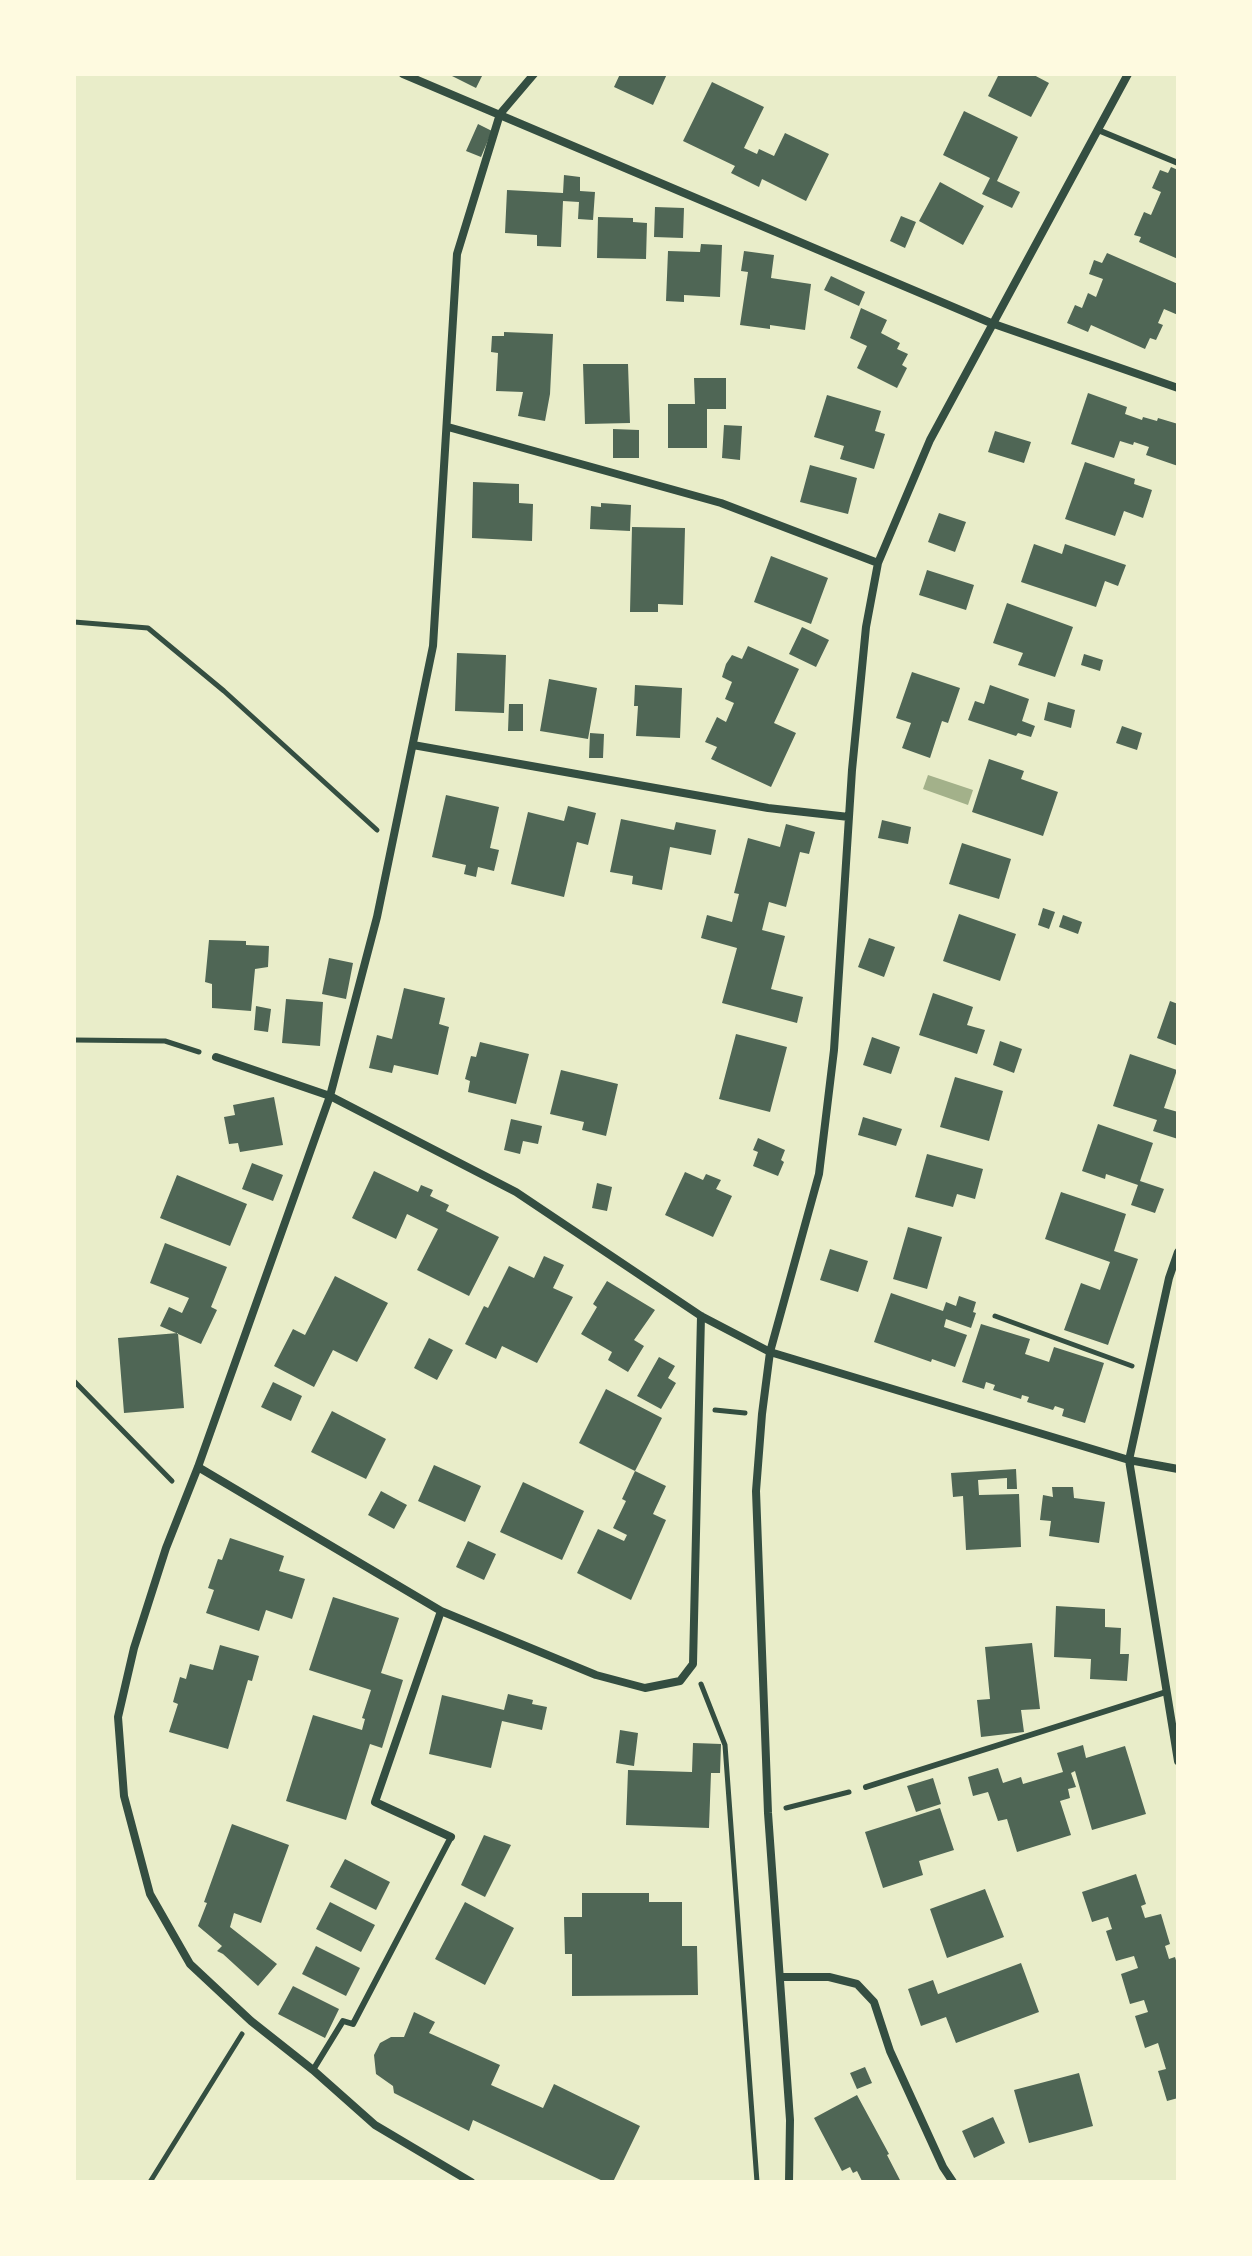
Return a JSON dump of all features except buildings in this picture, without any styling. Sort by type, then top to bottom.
[{"type":"street","points":[[403,74],[991,323],[1178,388]]},
{"type":"street","points":[[471,2182],[375,2125],[251,2021],[190,1964],[150,1894],[124,1796],[118,1717],[139,1633],[166,1548],[198,1467],[330,1096],[377,917],[433,646],[457,254],[500,114],[534,74]]},
{"type":"street","points":[[789,2182],[790,2120],[768,1813],[756,1491],[770,1352],[819,1174],[834,1050],[849,817],[866,627],[878,563],[930,440],[1128,74]]},
{"type":"street","points":[[448,427],[721,503],[878,563]]},
{"type":"street","points":[[413,745],[768,808],[849,817]]},
{"type":"street","points":[[216,1057],[330,1096],[516,1192],[701,1316],[770,1352],[1129,1460],[1178,1469]]},
{"type":"street","points":[[1178,1252],[1169,1278],[1129,1460],[1178,1761]]},
{"type":"street","points":[[198,1467],[441,1611],[596,1675],[645,1688],[680,1681],[693,1664],[701,1316]]},
{"type":"street","points":[[441,1611],[375,1802],[451,1837]]},
{"type":"street","points":[[781,1977],[829,1977],[857,1984],[874,2002],[890,2051],[943,2167],[953,2182]]},
{"type":"lane","points":[[1098,130],[1178,163]]},
{"type":"lane","points":[[866,1787],[1166,1692]]},
{"type":"lane","points":[[313,2070],[343,2021],[353,2024],[451,1837]]},
{"type":"path","points":[[74,622],[148,628],[224,691],[392,844]]},
{"type":"path","points":[[74,1040],[165,1041],[216,1057]]},
{"type":"path","points":[[995,1316],[1148,1373]]},
{"type":"path","points":[[74,1381],[187,1496]]},
{"type":"path","points":[[699,1408],[762,1414]]},
{"type":"path","points":[[693,1664],[725,1745],[757,2182]]},
{"type":"path","points":[[768,1813],[866,1787]]},
{"type":"path","points":[[150,2182],[251,2021]]},
{"type":"shaded area","points":[[928,775],[973,790],[968,805],[923,789]]}]
